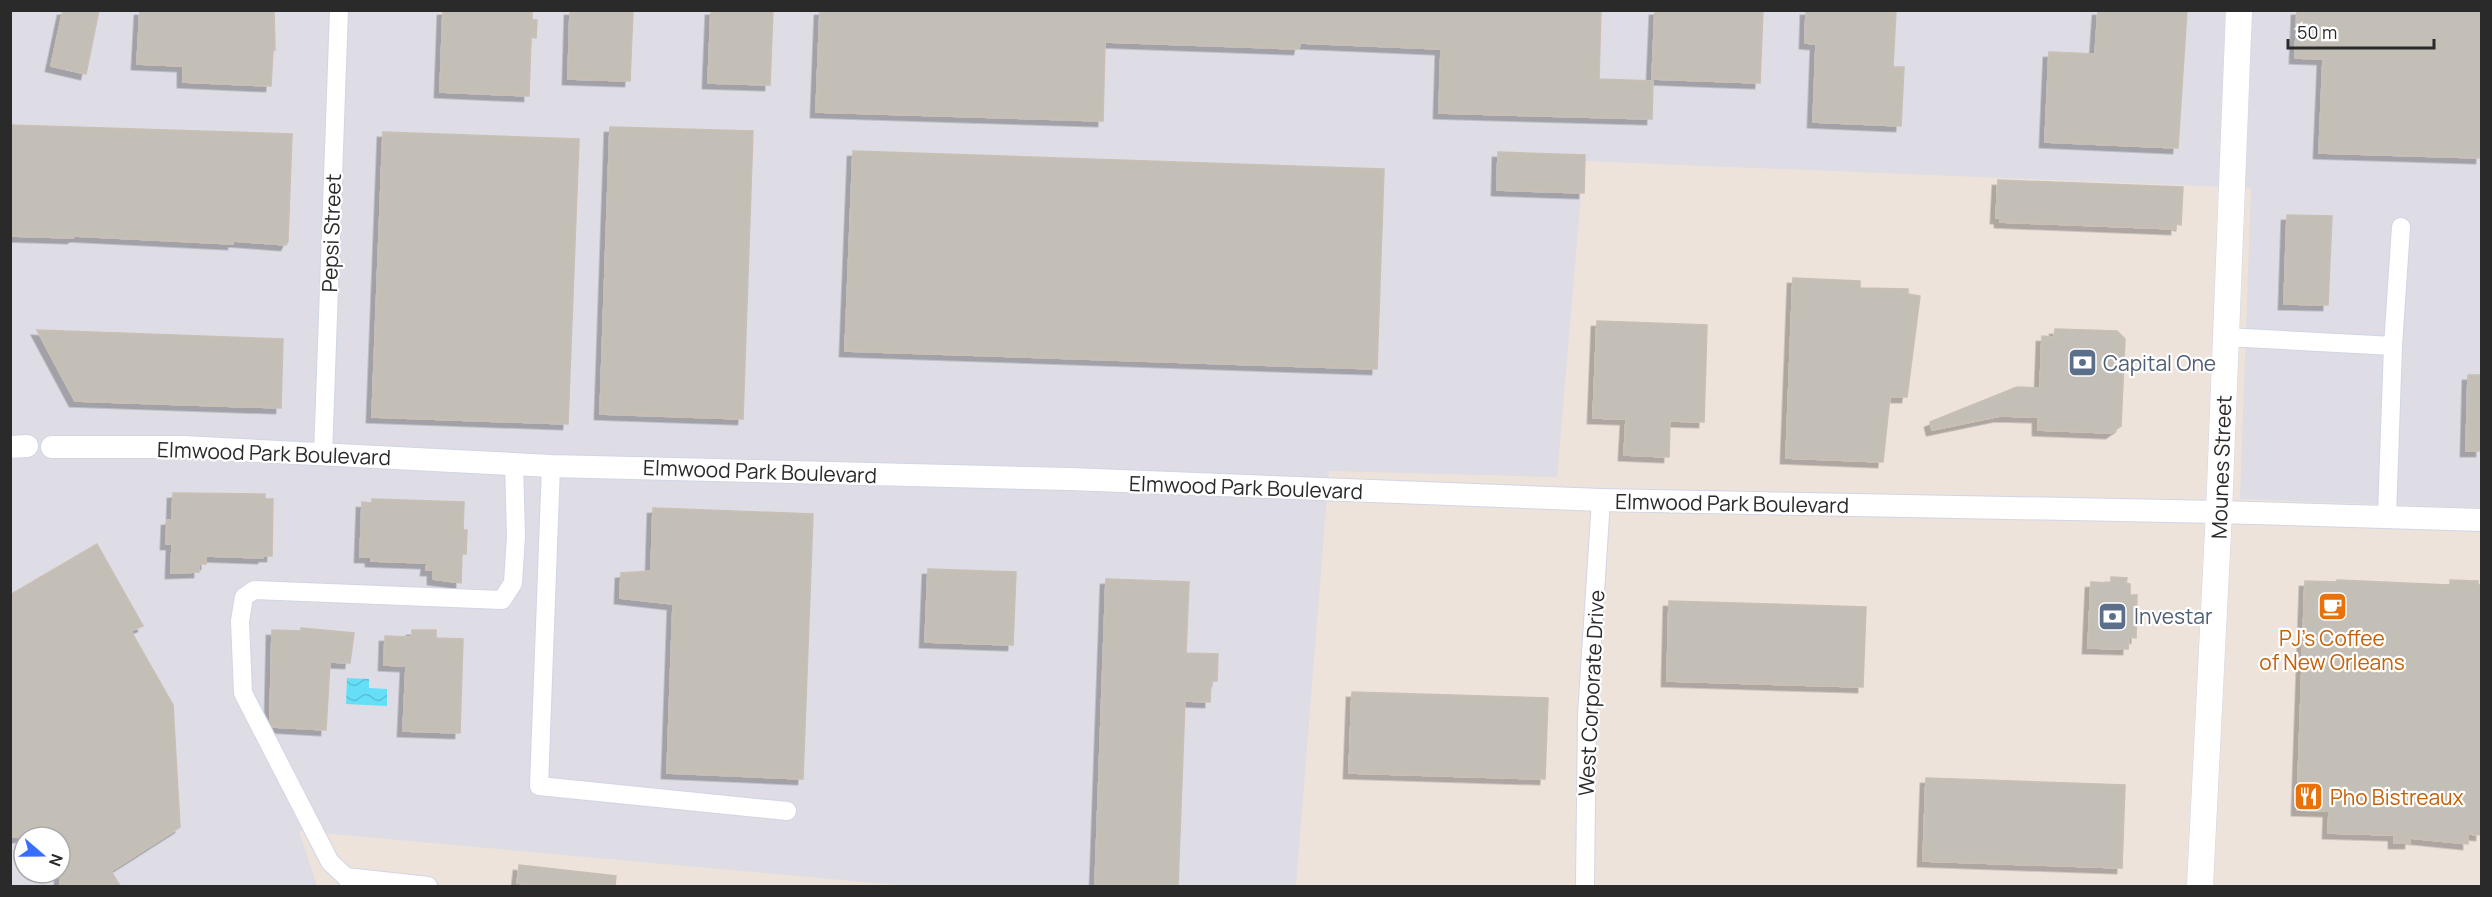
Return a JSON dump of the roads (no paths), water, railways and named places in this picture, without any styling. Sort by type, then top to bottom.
[{"type":"main road","name":"Mounes Street","points":[[2200,886],[2219,512],[2239,10]]},
{"type":"street","name":"Pepsi Street","points":[[323,455],[339,10]]},
{"type":"street","points":[[2387,516],[2393,346],[2402,227]]},
{"type":"street","points":[[2226,337],[2393,346]]},
{"type":"street","name":"Elmwood Park Boulevard","points":[[19,447],[183,447],[551,466],[1070,479],[1601,500],[2219,512],[2481,520]]},
{"type":"street","points":[[428,886],[348,882],[330,862],[243,693],[240,621],[244,597],[254,590],[502,600],[513,583],[514,463]]},
{"type":"street","points":[[551,466],[539,786],[787,811]]},
{"type":"street","name":"West Corporate Drive","points":[[1585,886],[1587,716],[1601,500]]},
{"type":"water","points":[[347,678],[369,679],[369,688],[387,689],[387,706],[346,704]]},
{"type":"place","name":"Capital One","points":[[2082,363]]},
{"type":"place","name":"PJ's Coffee of New Orleans","points":[[2332,607]]},
{"type":"place","name":"Investar","points":[[2113,616]]},
{"type":"place","name":"Pho Bistreaux","points":[[2309,797]]}]
